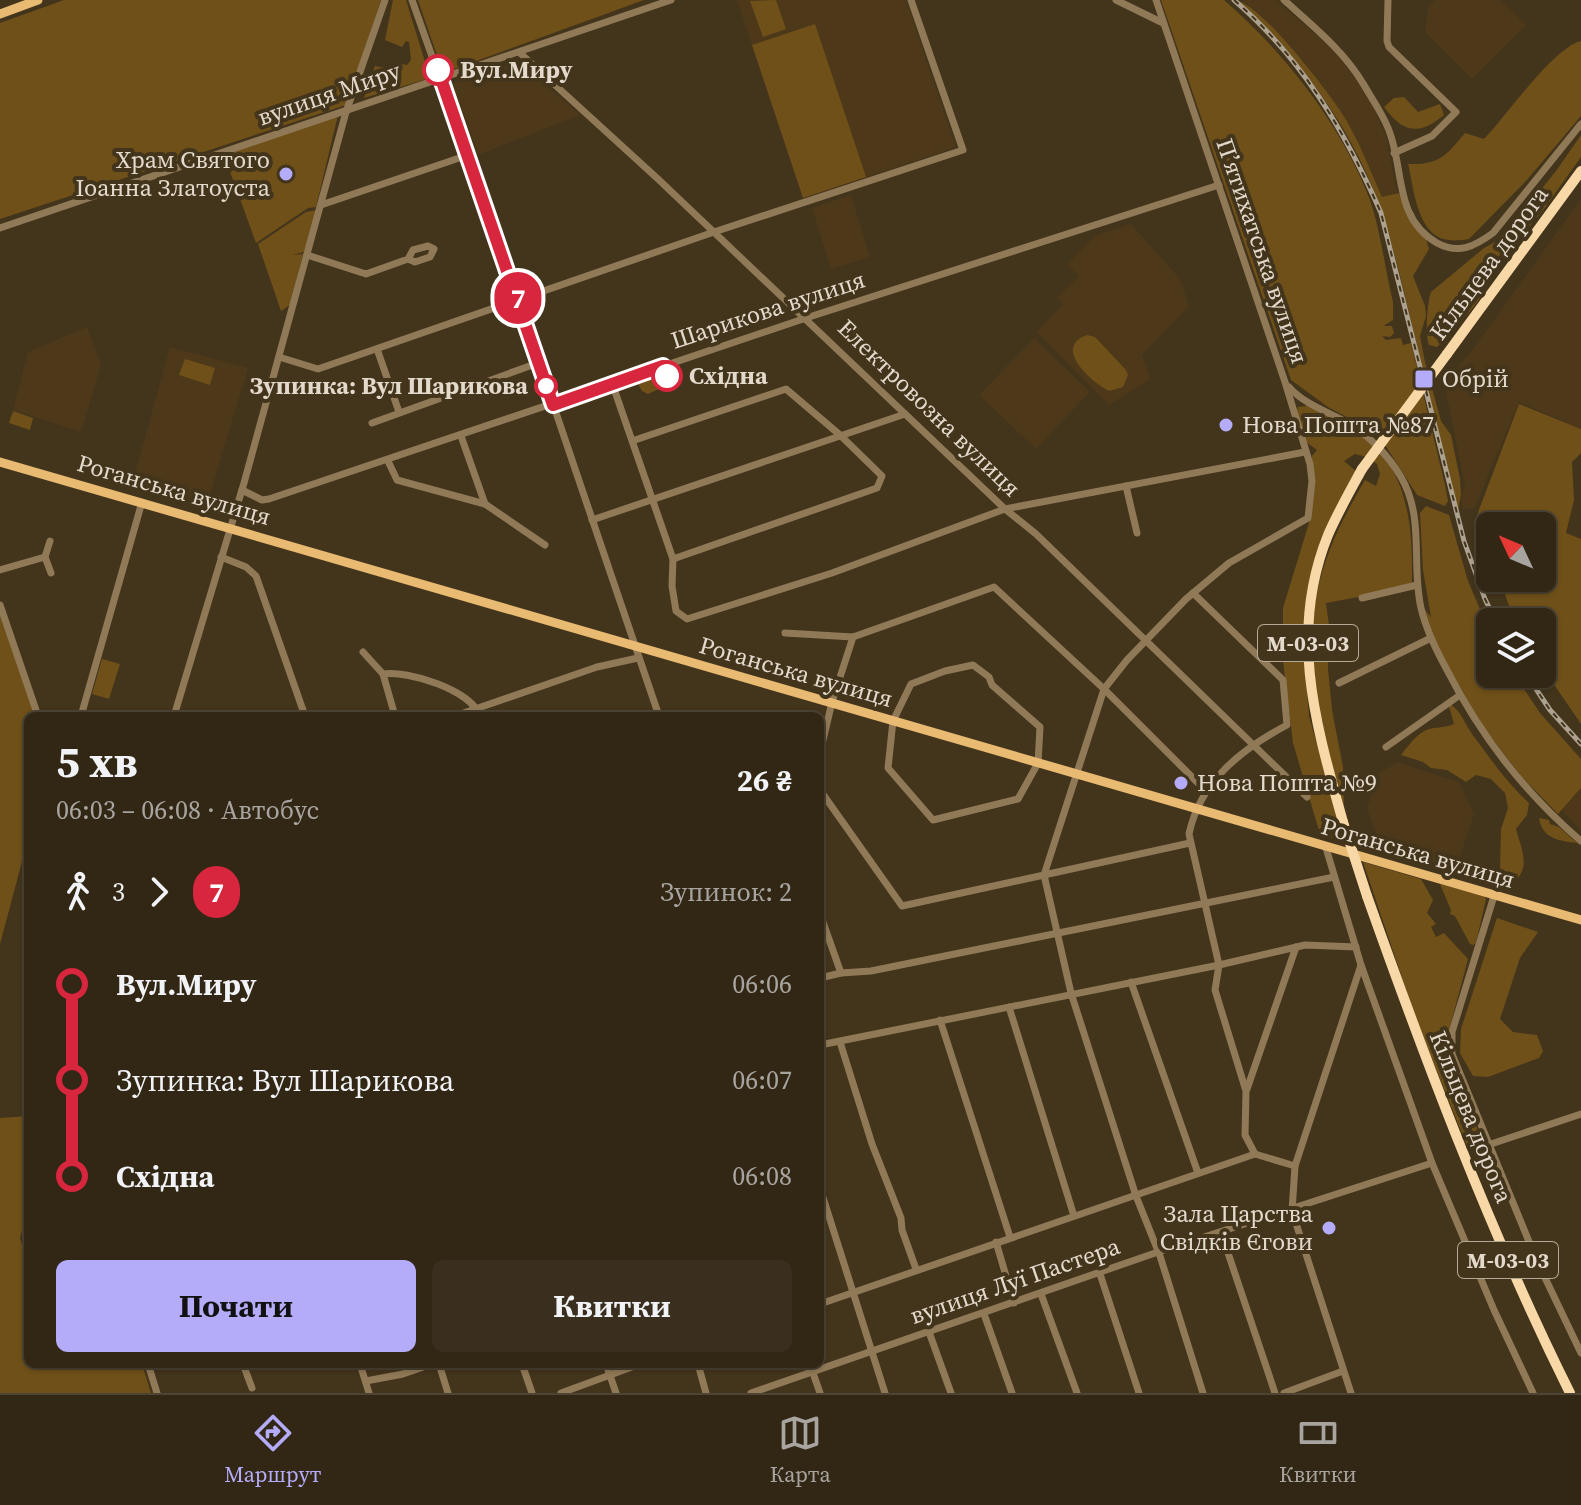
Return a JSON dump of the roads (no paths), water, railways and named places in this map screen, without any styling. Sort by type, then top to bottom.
[{"type":"highway","name":"Кільцева дорога","points":[[1570,1393],[1524,1297],[1450,1124],[1367,896],[1314,714],[1307,661],[1313,585],[1320,560],[1343,503],[1362,469],[1581,171]]},
{"type":"main road","points":[[0,14],[38,0]]},
{"type":"main road","name":"Роганська вулиця","points":[[0,462],[1581,920]]},
{"type":"street","points":[[175,712],[242,490],[348,109],[385,0]]},
{"type":"street","points":[[412,0],[518,299],[658,712]]},
{"type":"street","name":"вулиця Миру","points":[[0,228],[671,0]]},
{"type":"street","points":[[279,357],[318,369],[714,232],[963,150],[911,0]]},
{"type":"street","points":[[1116,0],[1163,23]]},
{"type":"street","name":"П’ятихатська вулиця","points":[[1156,0],[1285,382],[1310,464],[1312,481],[1308,518],[1229,563],[1193,593]]},
{"type":"street","points":[[1284,0],[1339,51],[1362,80],[1389,130],[1401,191],[1415,224],[1445,248],[1460,250],[1477,245],[1493,233],[1581,124]]},
{"type":"street","points":[[1388,0],[1389,47],[1456,112],[1432,136],[1394,153]]},
{"type":"street","name":"Електровозна вулиця","points":[[520,53],[806,318],[1005,509],[1036,534],[1307,797]]},
{"type":"street","points":[[321,205],[468,155]]},
{"type":"street","name":"Шарикова вулиця","points":[[242,490],[257,499],[269,499],[806,318],[1219,185]]},
{"type":"street","points":[[307,255],[366,274],[408,259]]},
{"type":"street","points":[[377,349],[399,412]]},
{"type":"street","points":[[372,423],[538,363]]},
{"type":"street","points":[[1285,382],[1302,399],[1367,436],[1399,474],[1407,487],[1413,510],[1417,585],[1420,606],[1431,638],[1460,695],[1520,782],[1581,841]]},
{"type":"street","points":[[612,383],[673,559],[672,586],[676,611],[687,619],[832,573],[1005,509],[1305,452]]},
{"type":"street","points":[[632,441],[786,389],[882,476],[877,488],[673,559]]},
{"type":"street","points":[[592,520],[905,414]]},
{"type":"street","points":[[461,436],[485,504]]},
{"type":"street","points":[[388,461],[397,480],[485,504],[545,545]]},
{"type":"street","points":[[1126,486],[1137,533]]},
{"type":"street","points":[[82,712],[142,502]]},
{"type":"street","points":[[50,541],[45,557],[51,573]]},
{"type":"street","points":[[0,570],[45,557]]},
{"type":"street","points":[[221,557],[241,564],[256,576],[304,712]]},
{"type":"street","points":[[1362,598],[1417,585]]},
{"type":"street","points":[[785,633],[853,637],[994,587],[1104,689],[1205,790]]},
{"type":"street","points":[[1203,1393],[1071,993],[1044,875],[1104,689],[1146,640],[1193,593],[1283,680],[1287,725],[1253,743],[1205,790],[1191,820],[1190,843],[1219,965],[1215,990],[1246,1091]]},
{"type":"street","points":[[0,605],[37,712]]},
{"type":"street","points":[[824,736],[853,637]]},
{"type":"street","points":[[1339,683],[1431,638]]},
{"type":"street","points":[[363,652],[383,674],[394,712]]},
{"type":"street","points":[[383,674],[398,672],[430,681],[461,695],[479,712],[597,667],[638,658]]},
{"type":"street","points":[[973,665],[1040,727],[1038,763],[1018,799],[933,820],[888,768],[893,721],[911,684],[945,671],[973,665]]},
{"type":"street","points":[[1386,747],[1460,695]]},
{"type":"street","points":[[824,796],[902,906],[1190,843]]},
{"type":"street","points":[[1326,848],[1361,965],[1432,1163],[1533,1393]]},
{"type":"street","points":[[824,977],[871,971],[1056,935],[1334,877]]},
{"type":"street","points":[[1494,896],[1450,1041],[1456,1067],[1488,1145],[1537,1261],[1581,1353]]},
{"type":"street","points":[[824,925],[841,973]]},
{"type":"street","points":[[824,1044],[1296,947],[1356,947]]},
{"type":"street","points":[[1255,1154],[1245,1135],[1246,1091],[1296,947]]},
{"type":"street","points":[[1351,1393],[1292,1211],[1295,1166],[1361,965]]},
{"type":"street","points":[[1131,982],[1198,1173]]},
{"type":"street","points":[[1009,1007],[1074,1216]]},
{"type":"street","points":[[940,1020],[1010,1237]]},
{"type":"street","points":[[840,1042],[916,1269]]},
{"type":"street","points":[[1488,1145],[1581,1114]]},
{"type":"street","points":[[824,1303],[1255,1154],[1295,1166]]},
{"type":"street","name":"вулиця Луї Пастера","points":[[751,1393],[1158,1252],[1292,1211],[1432,1163]]},
{"type":"street","points":[[824,1201],[885,1393]]},
{"type":"street","points":[[1221,1232],[1275,1393]]},
{"type":"street","points":[[996,1242],[1014,1303]]},
{"type":"street","points":[[1100,1274],[1139,1393]]},
{"type":"street","points":[[1041,1294],[1077,1393]]},
{"type":"street","points":[[984,1314],[1012,1393]]},
{"type":"street","points":[[929,1332],[951,1393]]},
{"type":"street","points":[[149,1368],[157,1393]]},
{"type":"street","points":[[244,1368],[252,1388]]},
{"type":"street","points":[[361,1368],[369,1393]]},
{"type":"street","points":[[401,1368],[403,1374]]},
{"type":"street","points":[[366,1381],[420,1368]]},
{"type":"street","points":[[440,1368],[448,1393]]},
{"type":"street","points":[[523,1368],[532,1393]]},
{"type":"street","points":[[608,1368],[616,1393]]},
{"type":"street","points":[[561,1393],[628,1368]]},
{"type":"street","points":[[699,1368],[706,1393]]},
{"type":"street","points":[[1284,1393],[1343,1371]]},
{"type":"street","points":[[813,1373],[820,1393]]},
{"type":"railway","points":[[1234,0],[1281,46],[1320,98],[1353,154],[1381,213],[1464,541],[1489,608]]},
{"type":"railway","points":[[1535,688],[1550,710],[1581,744]]},
{"type":"place","name":"Вул.Миру","points":[[438,70]]},
{"type":"place","name":"Храм Святого Іоанна Златоуста","points":[[286,174]]},
{"type":"place","name":"Східна","points":[[667,376]]},
{"type":"place","name":"Обрій","points":[[1424,379]]},
{"type":"place","name":"Зупинка: Вул Шарикова","points":[[546,386]]},
{"type":"place","name":"Нова Пошта №87","points":[[1226,425]]},
{"type":"place","name":"Нова Пошта №9","points":[[1181,783]]},
{"type":"place","name":"Зала Царства Свідків Єгови","points":[[1329,1228]]}]
